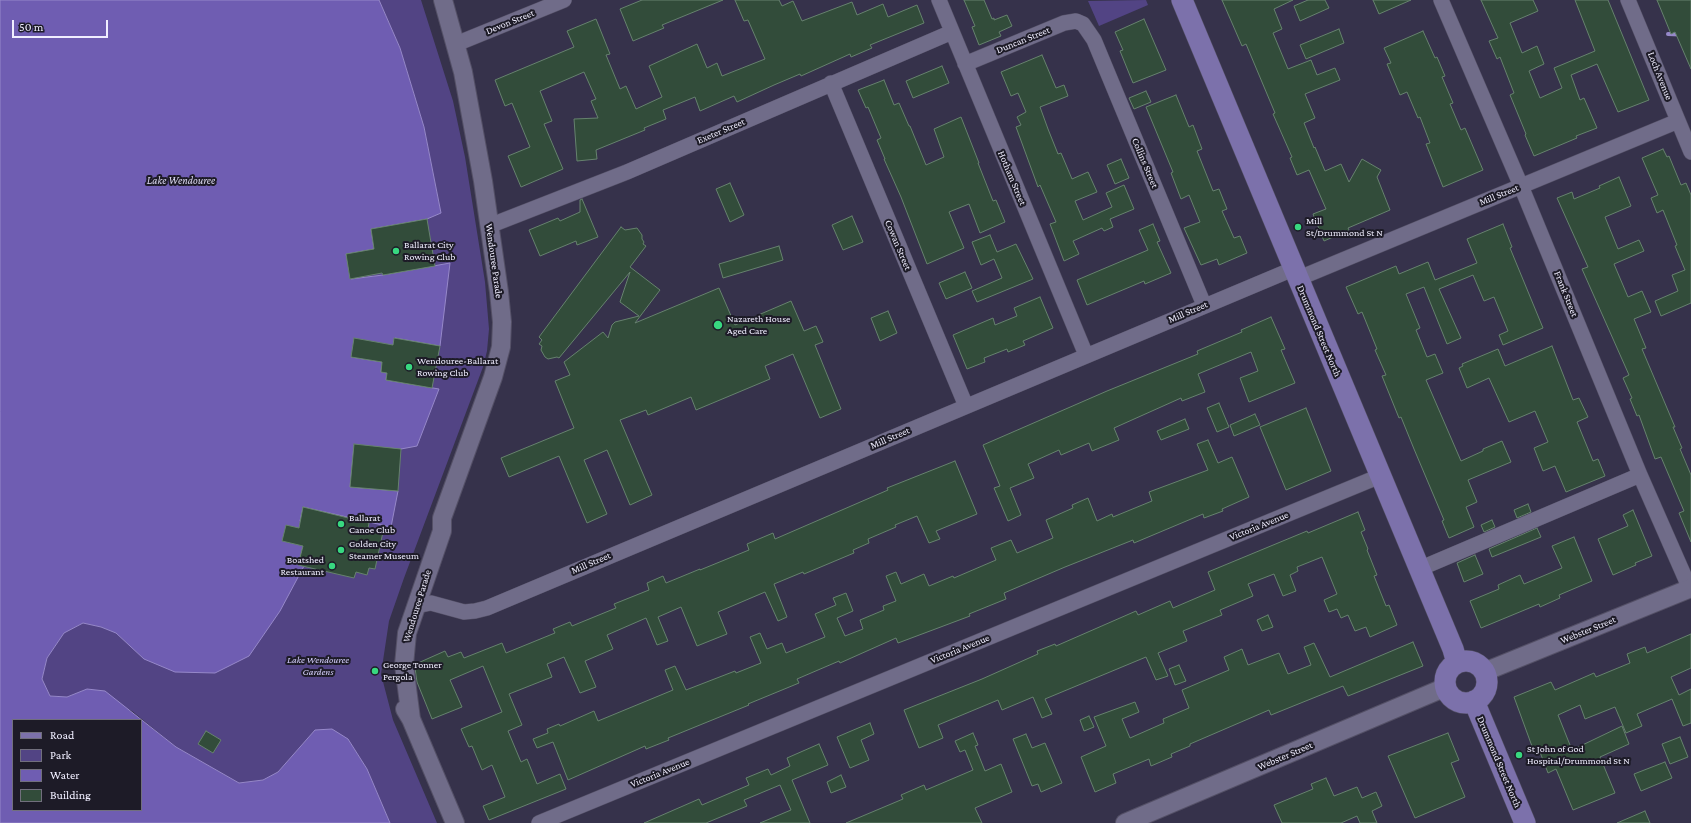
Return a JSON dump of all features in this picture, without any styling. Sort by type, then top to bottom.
[{"type":"main road","name":"Drummond Street North","points":[[1182,0],[1295,274],[1453,649],[1457,663]]},
{"type":"main road","points":[[1464,661],[1472,662],[1479,666],[1484,672],[1487,680],[1486,689],[1481,696],[1474,701],[1467,703],[1454,699],[1448,694],[1445,680],[1447,673],[1457,663],[1464,661]]},
{"type":"main road","name":"Drummond Street North","points":[[1474,701],[1525,823]]},
{"type":"street","name":"Wendouree Parade","points":[[443,0],[465,80],[483,181],[502,322],[501,347],[487,395],[442,518],[442,531],[415,597],[403,658],[411,719],[455,823]]},
{"type":"street","name":"Devon Street","points":[[456,44],[564,0]]},
{"type":"street","name":"Hotham Street","points":[[939,0],[1086,355]]},
{"type":"street","name":"Frank Street","points":[[1441,0],[1521,186],[1640,474],[1690,589]]},
{"type":"street","name":"Loch Avenue","points":[[1628,0],[1691,152]]},
{"type":"street","name":"Duncan Street","points":[[965,64],[1064,23],[1076,21],[1081,23]]},
{"type":"street","name":"Collins Street","points":[[1081,23],[1088,30],[1094,40],[1204,305]]},
{"type":"street","name":"Exeter Street","points":[[489,226],[627,172],[952,32]]},
{"type":"street","name":"Cowan Street","points":[[831,83],[966,406]]},
{"type":"street","name":"Mill Street","points":[[415,597],[487,608],[1204,305],[1295,274],[1521,186],[1678,121]]},
{"type":"street","points":[[1419,569],[1640,474]]},
{"type":"street","name":"Victoria Avenue","points":[[540,823],[1380,476]]},
{"type":"street","name":"Webster Street","points":[[1484,672],[1690,589]]},
{"type":"street","name":"Webster Street","points":[[1125,823],[1446,688]]},
{"type":"green space","name":"Lake Wendouree Gardens","points":[[379,0],[421,0],[453,101],[465,157],[485,282],[489,329],[487,351],[483,367],[389,621],[381,674],[393,720],[437,823],[390,823],[367,769],[348,739],[315,730],[278,772],[263,780],[239,783],[176,747],[132,711],[87,689],[67,697],[50,696],[42,679],[47,658],[64,633],[83,623],[101,627],[116,633],[144,659],[300,521],[303,507],[391,527],[350,487],[354,444],[401,449],[386,380],[381,372],[351,357],[354,338],[393,345],[394,338],[449,264],[350,279],[346,254],[371,229],[441,213],[424,127],[400,48]]},
{"type":"green space","points":[[1146,0],[1148,5],[1099,26],[1088,1]]},
{"type":"water","name":"Lake Wendouree","points":[[0,0],[379,0],[400,48],[424,127],[441,213],[427,219],[371,229],[374,249],[346,254],[351,279],[450,263],[440,346],[395,338],[393,345],[351,357],[382,362],[381,372],[387,373],[386,380],[439,389],[417,446],[401,449],[354,445],[350,487],[398,491],[391,527],[303,507],[300,521],[319,526],[303,546],[299,564],[304,566],[280,611],[249,656],[215,673],[175,672],[144,659],[116,633],[101,627],[83,623],[64,633],[47,658],[42,679],[50,696],[67,697],[87,689],[105,691],[140,719],[12,719],[12,811],[142,811],[142,720],[176,747],[239,783],[263,780],[278,772],[315,730],[332,729],[348,739],[367,769],[390,823],[0,823]]},
{"type":"building","points":[[642,0],[723,0],[662,25],[664,28],[633,41],[620,9]]},
{"type":"building","points":[[735,0],[779,0],[782,6],[793,1],[802,21],[852,2],[857,15],[883,4],[888,17],[917,5],[924,23],[870,45],[872,48],[851,57],[850,54],[737,102],[734,96],[700,111],[695,97],[663,110],[666,119],[644,128],[645,130],[596,150],[597,159],[577,161],[574,119],[598,118],[591,101],[596,99],[584,72],[540,91],[552,121],[544,124],[563,169],[521,187],[508,156],[530,147],[512,103],[505,106],[495,80],[574,47],[567,31],[596,19],[610,54],[606,55],[620,89],[626,86],[636,109],[662,97],[649,66],[697,44],[707,68],[717,63],[722,76],[765,59],[748,20],[744,21]]},
{"type":"building","points":[[964,0],[984,0],[992,19],[994,18],[994,20],[1007,15],[1012,26],[999,32],[1001,36],[979,45],[972,27],[975,26]]},
{"type":"building","points":[[1222,0],[1293,0],[1274,9],[1282,29],[1273,33],[1288,69],[1311,60],[1317,75],[1335,68],[1340,80],[1305,94],[1315,118],[1304,123],[1314,148],[1315,147],[1325,171],[1341,164],[1349,182],[1362,159],[1381,170],[1377,177],[1390,210],[1348,228],[1349,230],[1324,241],[1313,214],[1326,209],[1309,170],[1297,175],[1290,158],[1292,157],[1273,114],[1275,113],[1246,44],[1242,46]]},
{"type":"building","points":[[1308,0],[1325,0],[1329,8],[1300,21],[1294,6]]},
{"type":"building","points":[[1373,0],[1411,0],[1379,14]]},
{"type":"building","points":[[1481,0],[1533,0],[1538,11],[1510,23],[1522,53],[1537,46],[1544,64],[1529,71],[1540,98],[1562,88],[1554,68],[1595,51],[1575,0],[1608,0],[1649,100],[1618,112],[1597,64],[1571,75],[1580,100],[1584,98],[1597,128],[1576,136],[1577,138],[1534,156],[1510,95],[1514,93],[1500,57],[1497,59],[1489,41],[1498,38]]},
{"type":"building","points":[[1657,0],[1691,0],[1691,69],[1675,32],[1671,34]]},
{"type":"building","points":[[1144,19],[1166,70],[1133,83],[1120,51],[1123,50],[1115,32]]},
{"type":"building","points":[[1339,29],[1344,43],[1306,59],[1300,45]]},
{"type":"building","points":[[1423,31],[1445,76],[1442,77],[1453,103],[1450,104],[1461,130],[1465,128],[1483,170],[1443,187],[1426,144],[1430,143],[1420,117],[1418,118],[1407,92],[1400,95],[1387,64],[1391,63],[1384,48]]},
{"type":"building","points":[[1042,55],[1056,88],[1064,85],[1068,96],[1040,107],[1058,154],[1061,153],[1072,179],[1088,172],[1097,192],[1075,201],[1083,220],[1112,207],[1106,193],[1124,185],[1134,209],[1110,219],[1113,227],[1104,231],[1102,228],[1073,241],[1079,254],[1064,261],[1050,224],[1056,222],[1040,185],[1038,187],[1016,127],[1021,125],[1017,117],[1026,112],[1018,93],[1011,96],[1001,72]]},
{"type":"building","points":[[942,66],[949,83],[913,98],[906,81]]},
{"type":"building","points":[[884,80],[894,105],[899,103],[926,165],[944,157],[934,129],[961,117],[993,201],[996,200],[1005,222],[980,233],[969,204],[949,212],[964,248],[927,264],[877,140],[881,138],[868,107],[866,108],[858,90]]},
{"type":"building","points":[[1146,91],[1151,102],[1134,109],[1129,98]]},
{"type":"building","points":[[1176,95],[1189,127],[1193,125],[1202,149],[1197,151],[1213,191],[1219,189],[1227,209],[1222,211],[1234,238],[1240,236],[1247,253],[1219,265],[1217,259],[1201,265],[1184,228],[1200,222],[1189,195],[1181,199],[1171,173],[1173,172],[1146,107]]},
{"type":"building","points":[[1663,149],[1667,157],[1669,156],[1681,185],[1686,183],[1691,195],[1691,303],[1661,316],[1655,301],[1678,291],[1672,275],[1685,270],[1663,210],[1657,213],[1651,198],[1658,195],[1642,158]]},
{"type":"building","points":[[1121,159],[1129,178],[1115,184],[1107,165]]},
{"type":"building","points":[[1619,177],[1631,206],[1605,217],[1618,249],[1639,240],[1644,251],[1614,264],[1628,297],[1642,291],[1651,312],[1634,319],[1646,348],[1642,349],[1675,427],[1673,427],[1682,448],[1680,449],[1691,475],[1691,542],[1679,513],[1684,511],[1661,457],[1655,459],[1639,415],[1637,416],[1630,399],[1632,398],[1623,378],[1629,375],[1582,269],[1588,267],[1557,198],[1572,192],[1574,199],[1600,188],[1599,186]]},
{"type":"building","points":[[730,183],[744,215],[730,222],[716,189]]},
{"type":"building","points":[[582,199],[598,237],[577,245],[576,241],[540,256],[529,230],[558,218],[560,221],[580,212],[580,200]]},
{"type":"building","points":[[852,216],[863,242],[843,250],[832,225]]},
{"type":"building","name":"Ballarat City Rowing Club","points":[[427,219],[435,266],[350,279],[346,254],[374,249],[371,229]]},
{"type":"building","points":[[1153,224],[1160,241],[1157,242],[1171,273],[1145,284],[1144,281],[1087,305],[1077,280],[1148,250],[1139,230]]},
{"type":"building","points":[[1503,224],[1512,247],[1510,248],[1543,328],[1503,345],[1499,335],[1508,331],[1494,297],[1484,301],[1473,275],[1439,289],[1461,338],[1447,344],[1424,287],[1406,294],[1420,328],[1416,330],[1427,357],[1435,354],[1443,373],[1426,380],[1461,461],[1502,441],[1511,462],[1468,480],[1477,502],[1466,507],[1474,527],[1449,538],[1442,521],[1444,520],[1401,417],[1399,418],[1382,376],[1386,375],[1375,350],[1377,349],[1362,312],[1358,314],[1346,287],[1396,266],[1399,274],[1428,262],[1435,280],[1477,263],[1467,239]]},
{"type":"building","points":[[621,227],[625,230],[637,228],[642,235],[644,242],[643,244],[646,246],[630,267],[660,290],[635,323],[719,288],[735,325],[791,301],[804,331],[816,326],[823,342],[815,345],[841,409],[820,418],[793,354],[765,366],[770,379],[696,410],[691,397],[648,415],[646,410],[620,420],[652,495],[630,505],[607,450],[584,460],[607,514],[587,523],[559,456],[509,477],[501,458],[574,428],[555,381],[570,375],[564,362],[603,332],[608,338],[612,325],[615,322],[639,316],[620,302],[630,272],[559,358],[548,359],[545,357],[541,350],[542,346],[539,344],[542,340],[539,337]]},
{"type":"building","points":[[990,235],[997,252],[1016,244],[1033,279],[977,302],[972,291],[1002,278],[994,259],[981,265],[972,242]]},
{"type":"building","points":[[779,246],[783,260],[723,278],[719,264]]},
{"type":"building","points":[[965,272],[972,288],[946,299],[939,283]]},
{"type":"building","points":[[1040,297],[1053,328],[1023,341],[1025,345],[1008,352],[1007,349],[984,358],[985,362],[967,369],[953,335],[993,318],[995,325],[1017,316],[1014,308]]},
{"type":"building","points":[[888,311],[897,333],[880,341],[871,318]]},
{"type":"building","points":[[1271,317],[1285,349],[1281,350],[1295,383],[1249,402],[1240,378],[1258,371],[1251,352],[1198,374],[1205,392],[1182,401],[1181,398],[1114,428],[1119,440],[1092,451],[1089,443],[1061,455],[1059,450],[1028,464],[1034,478],[1010,488],[1021,515],[1008,521],[994,488],[1000,486],[983,445],[1107,391],[1198,354],[1197,351],[1242,332],[1241,330]]},
{"type":"building","name":"Wendouree-Ballarat Rowing Club","points":[[354,338],[393,345],[394,338],[440,346],[432,388],[386,380],[387,373],[381,372],[382,362],[351,357]]},
{"type":"building","points":[[1552,346],[1573,400],[1579,398],[1588,417],[1577,422],[1593,461],[1598,459],[1605,476],[1566,492],[1555,466],[1543,471],[1534,448],[1548,442],[1535,411],[1509,422],[1489,378],[1467,388],[1459,368],[1463,366],[1462,364],[1498,349],[1505,366]]},
{"type":"building","points":[[1219,403],[1229,427],[1217,432],[1207,408]]},
{"type":"building","points":[[1306,408],[1331,471],[1286,490],[1260,427]]},
{"type":"building","points":[[1255,414],[1260,425],[1234,436],[1230,425]]},
{"type":"building","points":[[1185,419],[1189,429],[1161,440],[1157,431]]},
{"type":"building","points":[[1208,440],[1218,463],[1232,457],[1249,497],[1222,509],[1223,511],[1204,518],[1203,514],[1134,543],[1133,540],[1065,567],[1004,593],[1006,599],[969,614],[970,616],[898,643],[896,638],[840,663],[839,661],[797,679],[799,683],[748,704],[749,705],[668,738],[669,740],[646,749],[645,746],[568,780],[553,742],[537,748],[533,739],[548,733],[547,729],[559,724],[560,726],[594,711],[598,721],[673,690],[665,670],[675,666],[686,690],[735,671],[736,673],[761,663],[750,637],[760,633],[767,649],[782,643],[786,653],[825,637],[815,614],[836,605],[833,598],[846,593],[853,611],[837,618],[845,636],[863,629],[860,620],[884,610],[883,606],[896,601],[886,576],[896,572],[901,584],[924,574],[929,586],[953,576],[954,578],[996,560],[991,548],[1011,540],[1017,553],[1053,538],[1046,520],[1073,508],[1072,505],[1088,498],[1097,521],[1112,514],[1113,517],[1152,501],[1149,492],[1208,470],[1197,444]]},
{"type":"building","points":[[354,444],[401,449],[398,491],[350,487]]},
{"type":"building","points":[[955,461],[977,514],[936,531],[940,539],[929,543],[917,516],[895,525],[896,527],[868,539],[869,543],[853,550],[854,553],[804,574],[803,572],[774,584],[787,617],[778,621],[765,592],[718,612],[727,634],[697,646],[681,607],[658,617],[668,641],[657,645],[646,618],[607,635],[613,649],[585,661],[596,687],[580,693],[564,657],[547,664],[552,677],[509,694],[522,725],[508,731],[521,762],[527,759],[537,784],[560,774],[566,789],[489,820],[483,806],[505,797],[492,765],[482,770],[472,746],[469,747],[461,729],[502,712],[483,666],[450,680],[462,707],[432,719],[417,682],[415,668],[418,663],[445,651],[448,657],[461,652],[464,658],[502,643],[506,653],[555,633],[553,629],[570,622],[572,626],[616,608],[614,604],[649,590],[647,583],[663,576],[666,583],[700,570],[749,550],[747,544],[773,533],[775,539],[888,490],[887,488]]},
{"type":"building","points":[[1528,504],[1531,512],[1517,518],[1514,510]]},
{"type":"building","points":[[303,507],[369,523],[368,528],[383,532],[375,569],[369,568],[367,575],[356,572],[354,578],[298,565],[303,546],[282,541],[286,525],[299,528]]},
{"type":"building","points":[[1633,510],[1652,556],[1613,575],[1598,539],[1628,526],[1623,515]]},
{"type":"building","points":[[1358,512],[1365,530],[1361,532],[1377,575],[1374,576],[1386,606],[1389,605],[1397,625],[1370,637],[1366,627],[1355,631],[1348,615],[1341,618],[1337,609],[1329,612],[1324,600],[1337,594],[1322,557],[1297,567],[1298,571],[1290,575],[1296,591],[1283,596],[1274,574],[1248,584],[1253,596],[1220,610],[1222,615],[1183,631],[1187,641],[1158,653],[1168,676],[1156,680],[1146,657],[1045,699],[1052,714],[1042,718],[1033,697],[1002,710],[998,700],[938,725],[943,738],[919,748],[904,710],[982,679],[1038,654],[1037,651],[1055,644],[1056,646],[1136,611],[1138,615],[1170,601],[1173,608],[1215,590],[1208,572],[1307,531],[1308,533]]},
{"type":"building","points":[[1492,520],[1495,527],[1484,532],[1481,525]]},
{"type":"building","points":[[1537,528],[1541,537],[1492,557],[1489,549]]},
{"type":"building","points":[[1574,537],[1592,581],[1559,595],[1560,598],[1540,607],[1539,604],[1481,628],[1470,601],[1499,589],[1498,585],[1520,575],[1524,584],[1562,568],[1552,546]]},
{"type":"building","points":[[1475,555],[1483,574],[1464,582],[1457,563]]},
{"type":"building","points":[[1268,615],[1273,627],[1262,631],[1257,620]]},
{"type":"building","points":[[1691,634],[1691,668],[1671,677],[1679,695],[1691,689],[1691,723],[1683,726],[1672,699],[1637,714],[1642,726],[1626,733],[1615,707],[1585,719],[1580,705],[1558,715],[1572,750],[1622,726],[1629,744],[1600,757],[1615,793],[1573,810],[1556,769],[1548,773],[1538,747],[1533,749],[1514,697],[1551,682],[1555,690],[1594,673],[1596,677],[1630,663],[1627,654],[1645,647],[1647,653]]},
{"type":"building","points":[[1413,642],[1423,666],[1348,696],[1343,686],[1271,715],[1269,710],[1190,744],[1190,746],[1171,754],[1172,757],[1151,766],[1149,759],[1113,774],[1116,783],[1095,792],[1081,757],[1106,746],[1094,717],[1135,702],[1139,712],[1122,719],[1130,738],[1164,723],[1163,719],[1189,708],[1182,690],[1229,670],[1224,657],[1242,649],[1248,665],[1279,653],[1288,674],[1311,665],[1304,647],[1314,643],[1330,677]]},
{"type":"building","points":[[1179,665],[1186,681],[1175,685],[1169,669]]},
{"type":"building","points":[[1089,716],[1094,727],[1084,731],[1080,720]]},
{"type":"building","points":[[870,723],[874,734],[861,740],[869,760],[850,768],[837,737]]},
{"type":"building","points":[[206,731],[221,740],[213,753],[198,744]]},
{"type":"building","points":[[973,733],[978,745],[975,746],[985,771],[1001,764],[1012,792],[975,808],[982,823],[846,823],[903,799],[901,795],[924,785],[926,790],[973,770],[965,750],[960,752],[955,741]]},
{"type":"building","points":[[1448,733],[1459,760],[1451,763],[1465,797],[1415,818],[1388,756]]},
{"type":"building","points":[[1026,734],[1032,748],[1045,743],[1062,783],[1041,792],[1038,784],[1032,786],[1013,739]]},
{"type":"building","points":[[1680,737],[1688,757],[1670,764],[1662,744]]},
{"type":"building","points":[[819,744],[828,765],[792,780],[810,823],[760,823],[791,810],[780,785],[744,800],[747,806],[706,823],[644,823],[699,799],[702,805],[749,785],[746,778],[768,769],[771,775],[790,766],[787,758]]},
{"type":"building","points":[[1665,762],[1672,778],[1641,791],[1634,774]]},
{"type":"building","points":[[841,775],[846,787],[831,793],[827,782]]},
{"type":"building","points":[[1326,778],[1334,796],[1357,787],[1362,798],[1376,792],[1382,806],[1372,811],[1377,823],[1360,823],[1357,816],[1341,823],[1282,823],[1274,805],[1313,789],[1311,784]]},
{"type":"building","points":[[1645,811],[1650,823],[1617,823]]},
{"type":"waterway","points":[[1668,34],[1691,35]]},
{"type":"place","name":"Mill St/Drummond St N","points":[[1298,227]]},
{"type":"place","name":"Ballarat City Rowing Club","points":[[396,251]]},
{"type":"place","name":"Nazareth House Aged Care","points":[[718,325]]},
{"type":"place","name":"Wendouree-Ballarat Rowing Club","points":[[409,367]]},
{"type":"place","name":"Ballarat Canoe Club","points":[[341,524]]},
{"type":"place","name":"Golden City Steamer Museum","points":[[341,550]]},
{"type":"place","name":"Boatshed Restaurant","points":[[332,566]]},
{"type":"place","name":"George Tonner Pergola","points":[[375,671]]},
{"type":"place","name":"St John of God Hospital/Drummond St N","points":[[1519,755]]}]
